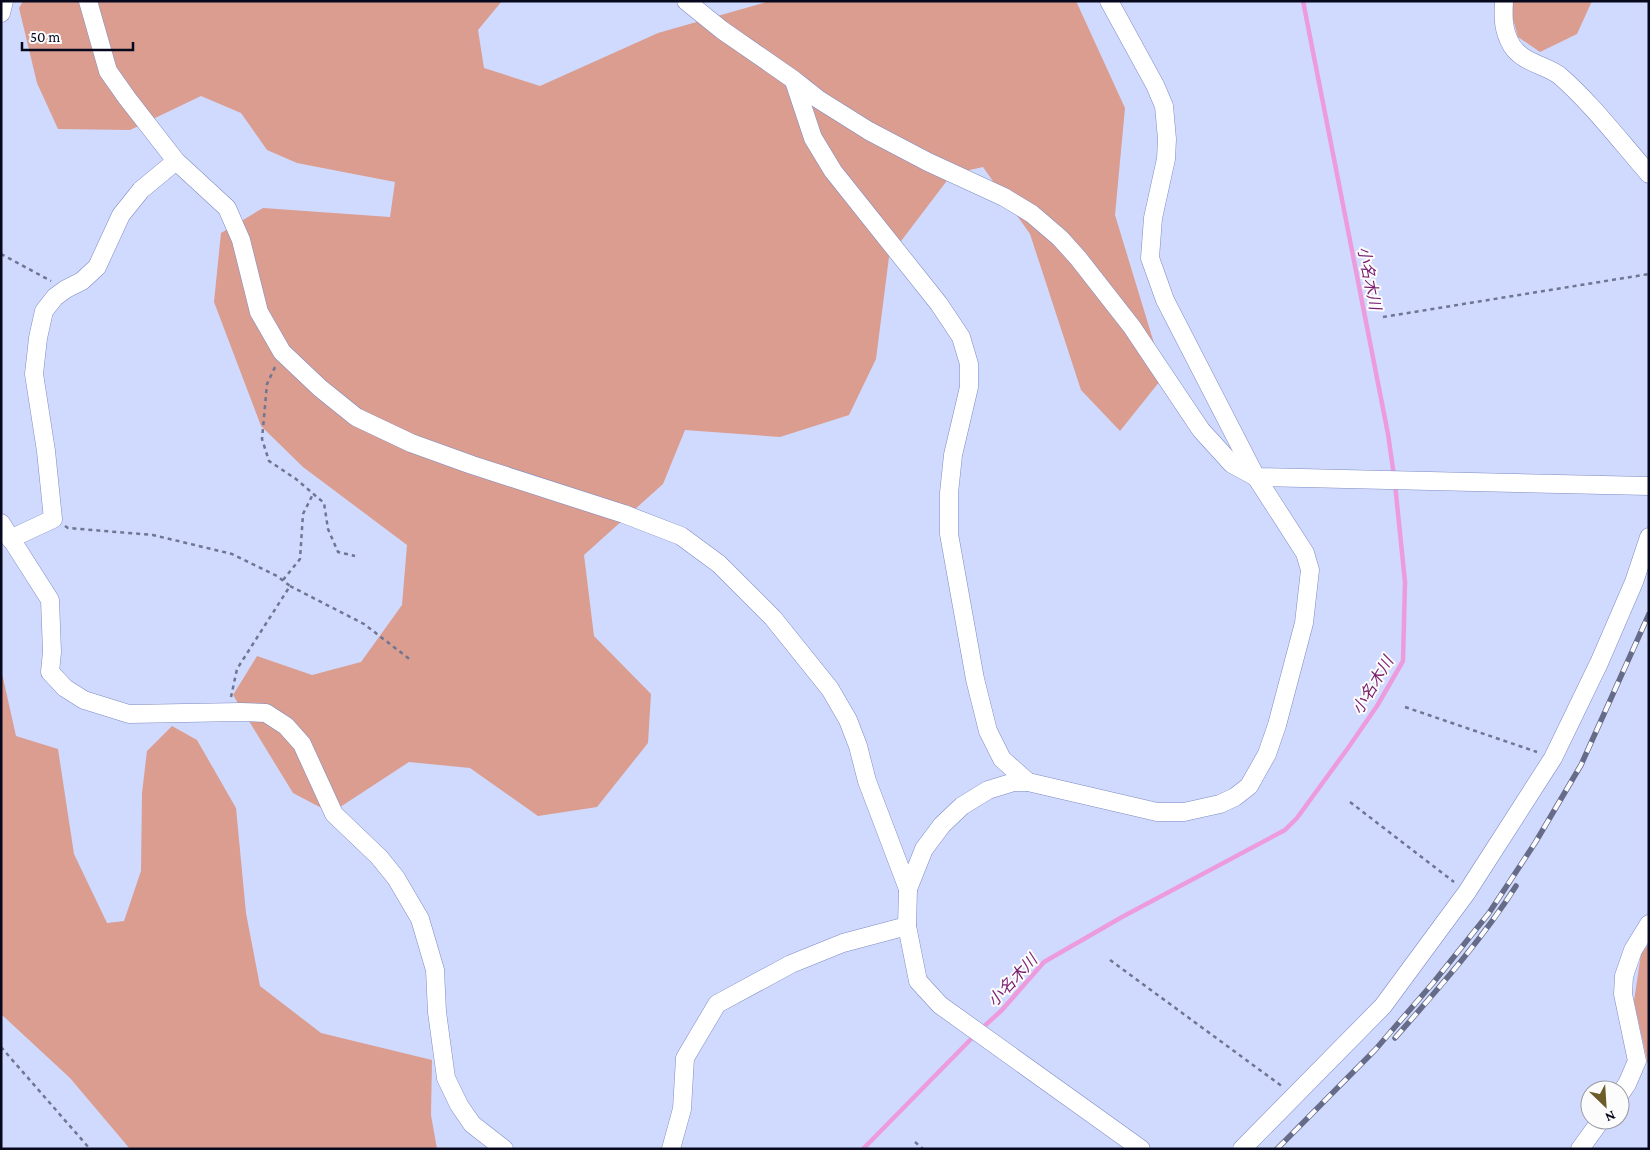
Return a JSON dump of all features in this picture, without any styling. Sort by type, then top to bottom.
[{"type":"street","points":[[1,13],[4,1]]},
{"type":"street","points":[[88,1],[108,71],[176,161],[227,208],[241,240],[259,312],[282,352],[320,388],[356,417],[411,443],[472,465],[624,514],[681,536],[718,564],[773,618],[830,689],[848,720],[858,746],[867,781],[908,889]]},
{"type":"street","points":[[686,1],[722,30],[818,99],[869,131],[928,162],[1011,201],[1032,214],[1060,238],[1078,258],[1132,327],[1201,430],[1232,464],[1256,476],[1649,486]]},
{"type":"street","points":[[1109,1],[1155,85],[1164,106],[1167,139],[1166,159],[1153,218],[1150,258],[1165,300],[1256,476],[1305,553],[1310,570],[1304,623],[1277,725],[1267,754],[1249,786],[1235,797],[1220,804],[1184,812],[1158,812],[1028,782],[1014,782],[988,790],[962,806],[942,825],[924,849],[908,889],[907,926],[918,981],[927,993],[940,1005],[1141,1149]]},
{"type":"street","points":[[1504,1],[1502,22],[1513,46],[1532,63],[1558,74],[1584,99],[1649,174]]},
{"type":"street","points":[[794,80],[813,138],[833,171],[939,304],[961,337],[969,364],[969,387],[953,455],[949,492],[949,534],[974,678],[988,731],[1002,759],[1028,782]]},
{"type":"street","points":[[10,539],[53,519],[46,451],[34,374],[38,338],[44,311],[55,298],[66,289],[82,281],[97,267],[121,215],[141,190],[176,161]]},
{"type":"street","points":[[1,523],[50,600],[52,652],[50,672],[65,688],[84,700],[129,714],[266,713],[286,726],[302,744],[334,814],[379,857],[396,878],[420,919],[435,970],[437,1012],[446,1078],[459,1105],[472,1124],[504,1149]]},
{"type":"street","points":[[1242,1149],[1383,1006],[1467,892],[1553,758],[1599,663],[1634,582],[1649,537]]},
{"type":"street","points":[[1629,1080],[1637,1061],[1623,994],[1624,976],[1634,950],[1649,924]]},
{"type":"street","points":[[671,1149],[682,1109],[685,1058],[716,1004],[791,964],[843,943],[907,926]]},
{"type":"street","points":[[1580,1149],[1594,1130]]},
{"type":"path","points":[[1,254],[66,289]]},
{"type":"path","points":[[1383,317],[1649,274]]},
{"type":"path","points":[[282,352],[267,384],[262,439],[269,461],[324,503],[328,529],[338,552],[355,556]]},
{"type":"path","points":[[283,580],[300,560],[303,514],[313,494]]},
{"type":"path","points":[[53,519],[68,528],[153,535],[232,554],[364,624],[412,661]]},
{"type":"path","points":[[227,712],[237,669],[290,586]]},
{"type":"path","points":[[1405,708],[1553,758]]},
{"type":"path","points":[[1350,802],[1467,892]]},
{"type":"path","points":[[1110,960],[1295,1095]]},
{"type":"path","points":[[1,1047],[90,1149]]},
{"type":"path","points":[[915,1142],[923,1149]]},
{"type":"shaded area","points":[[23,1],[502,1],[478,30],[484,68],[540,86],[658,33],[770,1],[1076,1],[1125,108],[1115,215],[1164,376],[1120,431],[1081,390],[1030,234],[983,167],[952,174],[889,257],[876,359],[849,415],[780,437],[685,430],[663,484],[584,555],[594,636],[651,694],[648,743],[597,807],[538,816],[470,768],[409,762],[331,813],[293,793],[233,695],[257,656],[312,675],[361,662],[402,605],[407,545],[303,467],[261,426],[214,302],[221,233],[263,208],[390,217],[395,182],[297,163],[267,150],[241,113],[201,96],[130,130],[58,129],[37,83],[19,8]]},
{"type":"shaded area","points":[[1508,1],[1592,1],[1577,34],[1540,52],[1518,37]]},
{"type":"shaded area","points":[[1,669],[16,736],[58,749],[74,854],[107,923],[124,921],[141,871],[142,793],[147,751],[172,726],[197,740],[236,808],[246,913],[260,986],[321,1033],[432,1060],[431,1115],[437,1149],[130,1149],[70,1078],[1,1014]]},
{"type":"shaded area","points":[[1649,944],[1649,1069],[1634,1001],[1641,954]]},
{"type":"waterway","name":"小名木川","points":[[1303,1],[1388,434],[1394,476]]},
{"type":"waterway","name":"小名木川","points":[[980,1030],[1002,1010],[1044,962],[1122,917],[1285,830],[1297,818],[1377,706],[1403,661],[1405,582],[1395,484]]},
{"type":"waterway","name":"小名木川","points":[[863,1149],[975,1035]]},
{"type":"railway","points":[[1277,1149],[1375,1050],[1433,983],[1489,913],[1535,843],[1581,765],[1649,614]]},
{"type":"railway","points":[[1395,1038],[1474,945],[1516,886]]}]
